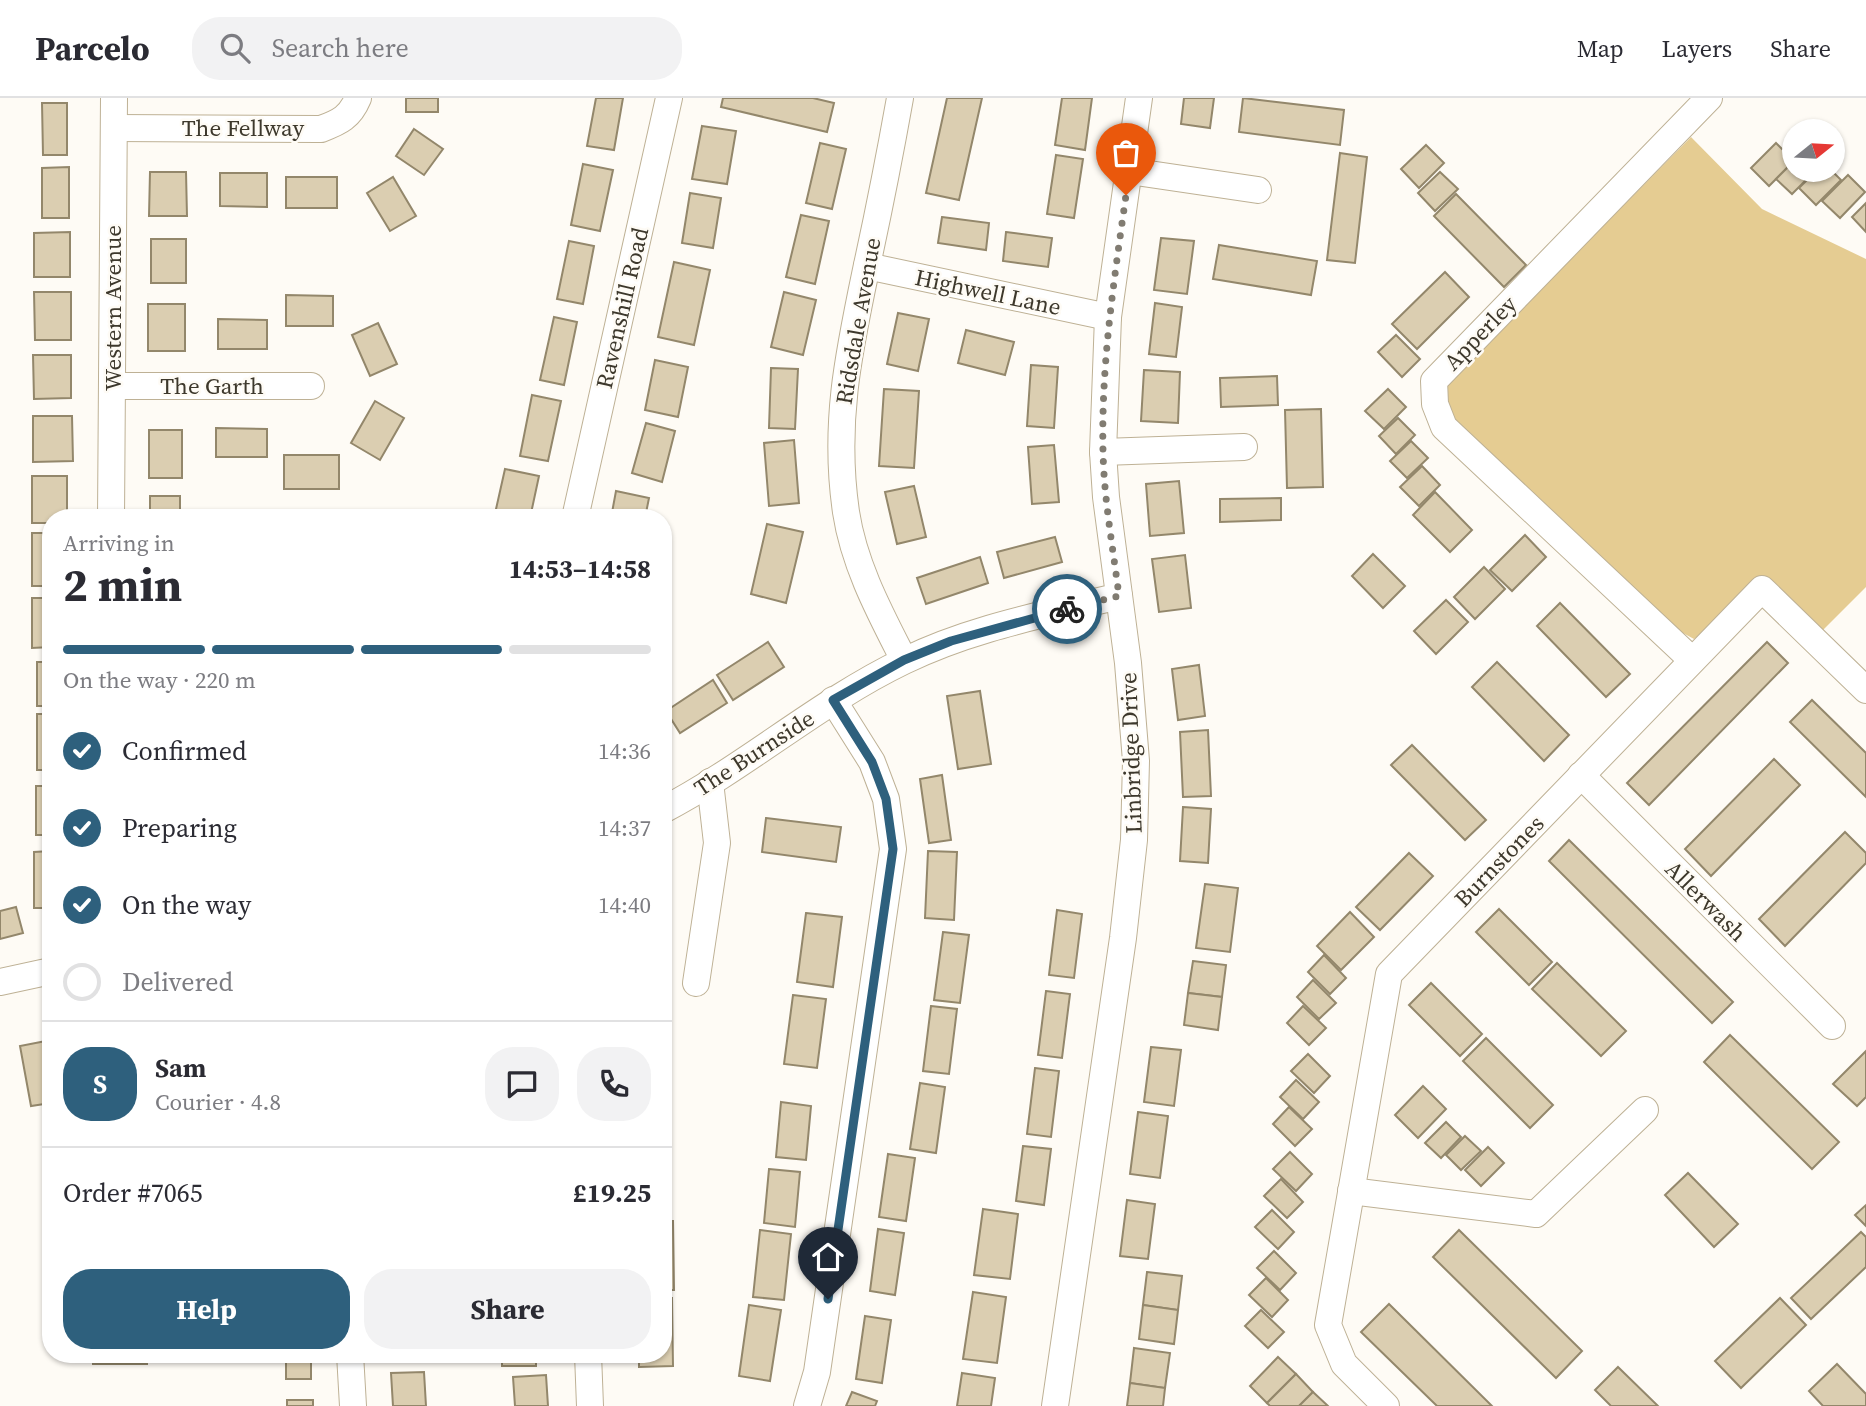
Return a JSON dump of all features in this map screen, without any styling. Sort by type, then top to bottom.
[{"type":"street","name":"Western Avenue","points":[[111,509],[114,98]]},
{"type":"street","name":"The Fellway","points":[[114,128],[321,129],[342,122],[358,98]]},
{"type":"street","name":"Ravenshill Road","points":[[577,509],[669,98]]},
{"type":"street","name":"Ridsdale Avenue","points":[[900,98],[852,331],[839,448],[846,514],[857,556],[877,608],[904,660]]},
{"type":"street","name":"Linbridge Drive","points":[[1055,1406],[1124,938],[1134,841],[1136,761],[1129,670],[1106,497],[1103,452],[1108,317],[1139,98]]},
{"type":"street","name":"Apperley","points":[[1692,660],[1444,427],[1436,404],[1434,381],[1706,99]]},
{"type":"street","points":[[1129,171],[1258,190]]},
{"type":"street","name":"Highwell Lane","points":[[867,266],[1108,317]]},
{"type":"street","name":"The Garth","points":[[112,386],[311,386]]},
{"type":"street","points":[[1103,452],[1244,447]]},
{"type":"street","name":"Burnstones","points":[[1386,1406],[1344,1364],[1328,1325],[1389,974],[1762,589],[1866,690]]},
{"type":"street","name":"The Burnside","points":[[672,805],[833,700],[904,660],[951,641],[1119,596]]},
{"type":"street","points":[[807,1406],[819,1360],[893,849],[886,799],[872,762],[833,700]]},
{"type":"street","name":"Allerwash","points":[[1581,775],[1832,1026]]},
{"type":"street","points":[[696,982],[717,843],[710,782]]},
{"type":"street","points":[[0,982],[42,973]]},
{"type":"street","points":[[1351,1191],[1536,1214],[1645,1110]]},
{"type":"street","points":[[351,1363],[353,1406]]},
{"type":"street","points":[[588,1363],[590,1406]]},
{"type":"shaded area","points":[[1691,137],[1762,209],[1866,259],[1866,587],[1820,633],[1762,575],[1694,639],[1672,627],[1455,424],[1447,402],[1447,384]]},
{"type":"building","points":[[406,98],[438,98],[438,112],[406,112]]},
{"type":"building","points":[[596,98],[623,98],[614,150],[587,146]]},
{"type":"building","points":[[723,98],[813,98],[834,103],[827,132],[721,107]]},
{"type":"building","points":[[947,98],[982,98],[959,200],[926,193]]},
{"type":"building","points":[[1062,98],[1092,98],[1085,150],[1055,145]]},
{"type":"building","points":[[1184,98],[1214,98],[1210,128],[1181,124]]},
{"type":"building","points":[[1243,98],[1344,110],[1340,145],[1239,132]]},
{"type":"building","points":[[42,103],[67,103],[67,155],[43,155]]},
{"type":"building","points":[[702,126],[736,131],[727,184],[692,179]]},
{"type":"building","points":[[414,129],[443,149],[424,175],[396,156]]},
{"type":"building","points":[[820,143],[846,149],[832,209],[806,203]]},
{"type":"building","points":[[1776,143],[1782,149],[1782,173],[1769,186],[1751,168]]},
{"type":"building","points":[[1426,145],[1444,163],[1419,188],[1401,169]]},
{"type":"building","points":[[1340,153],[1367,157],[1355,263],[1327,260]]},
{"type":"building","points":[[1056,155],[1083,159],[1074,218],[1047,214]]},
{"type":"building","points":[[583,164],[613,170],[600,231],[571,225]]},
{"type":"building","points":[[69,167],[69,218],[42,218],[42,168]]},
{"type":"building","points":[[150,172],[186,172],[187,216],[149,216]]},
{"type":"building","points":[[1440,172],[1458,189],[1435,211],[1418,193]]},
{"type":"building","points":[[220,173],[267,173],[267,207],[220,206]]},
{"type":"building","points":[[1782,173],[1782,182],[1804,182],[1792,194],[1776,179]]},
{"type":"building","points":[[1848,175],[1865,192],[1840,218],[1822,201],[1841,182],[1845,182]]},
{"type":"building","points":[[286,177],[337,177],[337,208],[286,208]]},
{"type":"building","points":[[393,177],[416,216],[390,231],[367,193]]},
{"type":"building","points":[[1805,182],[1839,182],[1816,205],[1799,188]]},
{"type":"building","points":[[690,193],[721,198],[713,248],[682,243]]},
{"type":"building","points":[[1456,194],[1526,265],[1504,287],[1434,216]]},
{"type":"building","points":[[1866,203],[1866,232],[1852,217]]},
{"type":"building","points":[[801,215],[829,221],[815,284],[786,277]]},
{"type":"building","points":[[942,217],[989,223],[986,250],[938,243]]},
{"type":"building","points":[[70,232],[70,277],[34,277],[34,233]]},
{"type":"building","points":[[1006,232],[1052,238],[1048,267],[1003,261]]},
{"type":"building","points":[[1161,238],[1194,241],[1187,294],[1154,290]]},
{"type":"building","points":[[151,239],[186,239],[186,283],[151,283]]},
{"type":"building","points":[[569,241],[594,246],[583,304],[557,299]]},
{"type":"building","points":[[1219,245],[1317,261],[1311,295],[1213,279]]},
{"type":"building","points":[[674,262],[710,270],[694,345],[658,337]]},
{"type":"building","points":[[1445,272],[1469,297],[1417,349],[1392,324]]},
{"type":"building","points":[[34,292],[71,292],[71,340],[35,340]]},
{"type":"building","points":[[784,292],[816,300],[803,355],[771,347]]},
{"type":"building","points":[[286,295],[333,296],[333,326],[286,326]]},
{"type":"building","points":[[1155,303],[1182,307],[1176,357],[1149,354]]},
{"type":"building","points":[[148,304],[185,304],[185,351],[148,351]]},
{"type":"building","points":[[898,313],[929,319],[918,371],[887,364]]},
{"type":"building","points":[[554,317],[577,322],[564,385],[540,380]]},
{"type":"building","points":[[218,319],[267,320],[267,349],[218,349]]},
{"type":"building","points":[[378,323],[397,364],[370,376],[352,335]]},
{"type":"building","points":[[966,330],[1014,342],[1005,375],[958,363]]},
{"type":"building","points":[[1396,335],[1420,359],[1402,377],[1378,352]]},
{"type":"building","points":[[33,355],[71,355],[71,398],[34,399]]},
{"type":"building","points":[[655,360],[688,367],[678,417],[645,410]]},
{"type":"building","points":[[1031,365],[1058,367],[1054,428],[1027,426]]},
{"type":"building","points":[[771,368],[798,369],[795,429],[769,428]]},
{"type":"building","points":[[1144,370],[1180,372],[1178,423],[1141,421]]},
{"type":"building","points":[[1277,376],[1278,405],[1221,407],[1220,378]]},
{"type":"building","points":[[884,389],[919,391],[914,468],[879,466]]},
{"type":"building","points":[[1388,389],[1406,407],[1384,429],[1365,411]]},
{"type":"building","points":[[532,395],[561,401],[548,461],[520,456]]},
{"type":"building","points":[[375,401],[404,418],[380,460],[351,443]]},
{"type":"building","points":[[1321,409],[1323,487],[1287,488],[1285,410]]},
{"type":"building","points":[[33,416],[72,416],[73,461],[33,462]]},
{"type":"building","points":[[1398,418],[1415,435],[1396,454],[1379,436]]},
{"type":"building","points":[[646,423],[675,431],[662,482],[632,473]]},
{"type":"building","points":[[216,428],[267,429],[267,457],[216,457]]},
{"type":"building","points":[[149,430],[182,430],[182,478],[149,478]]},
{"type":"building","points":[[794,440],[799,503],[769,506],[764,443]]},
{"type":"building","points":[[1411,441],[1428,458],[1407,478],[1390,461]]},
{"type":"building","points":[[1054,445],[1059,502],[1032,504],[1028,447]]},
{"type":"building","points":[[284,455],[339,455],[339,489],[284,489]]},
{"type":"building","points":[[1422,466],[1440,485],[1419,506],[1400,487]]},
{"type":"building","points":[[505,469],[539,476],[532,509],[496,509]]},
{"type":"building","points":[[32,476],[67,476],[67,509],[42,509],[42,523],[32,523]]},
{"type":"building","points":[[1179,481],[1184,533],[1150,536],[1146,484]]},
{"type":"building","points":[[914,486],[926,537],[897,544],[885,492]]},
{"type":"building","points":[[616,491],[649,498],[647,509],[613,509]]},
{"type":"building","points":[[1435,492],[1472,530],[1450,552],[1413,515]]},
{"type":"building","points":[[150,496],[180,496],[180,509],[150,509]]},
{"type":"building","points":[[1281,498],[1281,520],[1220,522],[1220,499]]},
{"type":"building","points":[[767,524],[803,532],[786,603],[751,594]]},
{"type":"building","points":[[32,533],[42,533],[42,586],[32,586]]},
{"type":"building","points":[[1525,535],[1546,557],[1512,591],[1490,570]]},
{"type":"building","points":[[1055,537],[1062,562],[1004,578],[997,552]]},
{"type":"building","points":[[1373,554],[1405,586],[1383,608],[1352,576]]},
{"type":"building","points":[[1185,555],[1191,608],[1159,612],[1152,559]]},
{"type":"building","points":[[980,557],[988,583],[926,604],[917,578]]},
{"type":"building","points":[[1484,567],[1505,589],[1475,619],[1454,597]]},
{"type":"building","points":[[32,598],[42,598],[42,647],[32,648]]},
{"type":"building","points":[[1446,600],[1468,622],[1436,654],[1414,631]]},
{"type":"building","points":[[1560,603],[1630,674],[1606,697],[1537,626]]},
{"type":"building","points":[[768,642],[784,667],[733,700],[717,675]]},
{"type":"building","points":[[1767,642],[1788,663],[1649,805],[1627,783]]},
{"type":"building","points":[[37,662],[42,662],[42,706],[37,706]]},
{"type":"building","points":[[1497,662],[1569,735],[1544,761],[1472,687]]},
{"type":"building","points":[[1199,665],[1205,716],[1178,720],[1172,669]]},
{"type":"building","points":[[713,680],[727,703],[680,733],[672,720],[672,707]]},
{"type":"building","points":[[980,691],[991,764],[958,769],[947,696]]},
{"type":"building","points":[[1812,700],[1866,753],[1866,797],[1790,722]]},
{"type":"building","points":[[37,714],[42,714],[42,770],[37,770]]},
{"type":"building","points":[[1208,730],[1211,796],[1183,797],[1180,732]]},
{"type":"building","points":[[1412,745],[1486,820],[1465,840],[1391,765]]},
{"type":"building","points":[[1774,759],[1800,785],[1711,876],[1685,849]]},
{"type":"building","points":[[942,775],[951,840],[929,843],[920,779]]},
{"type":"building","points":[[36,786],[42,786],[42,835],[36,835]]},
{"type":"building","points":[[1183,807],[1211,809],[1208,863],[1180,861]]},
{"type":"building","points":[[766,818],[841,827],[836,862],[762,852]]},
{"type":"building","points":[[1845,832],[1866,853],[1866,863],[1785,946],[1759,919]]},
{"type":"building","points":[[1569,840],[1733,1002],[1712,1023],[1549,861]]},
{"type":"building","points":[[928,851],[957,852],[954,920],[925,918]]},
{"type":"building","points":[[34,852],[42,852],[42,908],[34,908]]},
{"type":"building","points":[[1409,853],[1433,876],[1380,930],[1356,907]]},
{"type":"building","points":[[1205,884],[1238,888],[1230,952],[1196,948]]},
{"type":"building","points":[[16,907],[23,933],[0,939],[0,911]]},
{"type":"building","points":[[1499,909],[1552,962],[1529,985],[1476,932]]},
{"type":"building","points":[[1057,910],[1082,914],[1074,978],[1049,975]]},
{"type":"building","points":[[1350,912],[1374,937],[1341,970],[1317,946]]},
{"type":"building","points":[[806,913],[842,917],[833,987],[797,982]]},
{"type":"building","points":[[943,932],[969,935],[960,1003],[934,1000]]},
{"type":"building","points":[[1324,955],[1346,978],[1330,994],[1308,972]]},
{"type":"building","points":[[1193,961],[1226,965],[1222,997],[1188,993]]},
{"type":"building","points":[[1557,963],[1626,1031],[1601,1056],[1532,989]]},
{"type":"building","points":[[1313,980],[1336,1003],[1319,1019],[1297,997]]},
{"type":"building","points":[[1431,983],[1482,1034],[1460,1056],[1409,1005]]},
{"type":"building","points":[[1046,991],[1070,994],[1062,1058],[1038,1055]]},
{"type":"building","points":[[1188,993],[1222,997],[1218,1030],[1184,1025]]},
{"type":"building","points":[[793,995],[826,999],[817,1068],[784,1064]]},
{"type":"building","points":[[931,1006],[957,1009],[949,1074],[923,1071]]},
{"type":"building","points":[[1303,1006],[1326,1028],[1309,1045],[1287,1023]]},
{"type":"building","points":[[1730,1035],[1839,1142],[1812,1169],[1704,1062]]},
{"type":"building","points":[[1486,1038],[1553,1105],[1530,1128],[1463,1061]]},
{"type":"building","points":[[42,1042],[42,1104],[31,1106],[20,1046]]},
{"type":"building","points":[[1151,1047],[1181,1050],[1174,1106],[1144,1102]]},
{"type":"building","points":[[1866,1051],[1866,1097],[1857,1106],[1833,1084]]},
{"type":"building","points":[[1308,1054],[1330,1076],[1314,1093],[1291,1071]]},
{"type":"building","points":[[1035,1068],[1059,1071],[1051,1137],[1027,1134]]},
{"type":"building","points":[[1296,1080],[1319,1102],[1303,1119],[1280,1097]]},
{"type":"building","points":[[920,1083],[945,1087],[936,1153],[910,1149]]},
{"type":"building","points":[[1423,1086],[1446,1109],[1418,1138],[1395,1115]]},
{"type":"building","points":[[781,1102],[811,1106],[806,1160],[776,1157]]},
{"type":"building","points":[[1289,1107],[1312,1129],[1295,1146],[1273,1124]]},
{"type":"building","points":[[1138,1112],[1168,1116],[1160,1178],[1130,1174]]},
{"type":"building","points":[[1446,1122],[1461,1137],[1441,1158],[1425,1143]]},
{"type":"building","points":[[1465,1136],[1481,1151],[1461,1170],[1446,1155]]},
{"type":"building","points":[[1023,1146],[1051,1149],[1044,1205],[1016,1201]]},
{"type":"building","points":[[1488,1147],[1504,1163],[1481,1186],[1465,1170]]},
{"type":"building","points":[[1290,1152],[1312,1174],[1296,1191],[1273,1169]]},
{"type":"building","points":[[888,1154],[915,1158],[906,1221],[879,1217]]},
{"type":"building","points":[[769,1169],[800,1172],[795,1227],[764,1223]]},
{"type":"building","points":[[1688,1173],[1738,1224],[1714,1247],[1665,1195]]},
{"type":"building","points":[[1281,1179],[1303,1202],[1287,1218],[1264,1196]]},
{"type":"building","points":[[1127,1200],[1155,1204],[1148,1259],[1120,1256]]},
{"type":"building","points":[[1866,1205],[1866,1226],[1855,1215]]},
{"type":"building","points":[[983,1209],[1018,1214],[1010,1279],[974,1275]]},
{"type":"building","points":[[1272,1210],[1294,1232],[1278,1249],[1255,1227]]},
{"type":"building","points":[[672,1221],[673,1221],[672,1290]]},
{"type":"building","points":[[878,1229],[904,1233],[895,1295],[870,1291]]},
{"type":"building","points":[[760,1230],[791,1234],[784,1300],[753,1297]]},
{"type":"building","points":[[1459,1230],[1582,1351],[1556,1378],[1433,1257]]},
{"type":"building","points":[[1861,1232],[1866,1237],[1866,1267],[1811,1319],[1791,1298]]},
{"type":"building","points":[[1274,1251],[1296,1273],[1280,1290],[1257,1268]]},
{"type":"building","points":[[1147,1272],[1182,1276],[1178,1310],[1143,1305]]},
{"type":"building","points":[[1266,1278],[1288,1300],[1272,1317],[1249,1295]]},
{"type":"building","points":[[973,1292],[1006,1297],[997,1363],[963,1359]]},
{"type":"building","points":[[672,1298],[673,1366],[639,1367],[639,1363],[672,1363]]},
{"type":"building","points":[[1780,1298],[1806,1325],[1741,1388],[1715,1361]]},
{"type":"building","points":[[1389,1304],[1492,1406],[1437,1406],[1361,1332]]},
{"type":"building","points":[[749,1305],[781,1310],[770,1381],[739,1376]]},
{"type":"building","points":[[1143,1305],[1178,1310],[1174,1344],[1139,1339]]},
{"type":"building","points":[[1261,1310],[1284,1332],[1268,1348],[1245,1326]]},
{"type":"building","points":[[865,1316],[891,1320],[882,1383],[856,1379]]},
{"type":"building","points":[[1134,1348],[1170,1353],[1165,1388],[1130,1383]]},
{"type":"building","points":[[1278,1357],[1296,1374],[1267,1403],[1250,1386]]},
{"type":"building","points":[[93,1363],[147,1363],[147,1364]]},
{"type":"building","points":[[286,1363],[311,1363],[311,1379],[286,1379]]},
{"type":"building","points":[[502,1363],[536,1363],[536,1366],[502,1366]]},
{"type":"building","points":[[1837,1364],[1866,1394],[1866,1406],[1823,1406],[1809,1391]]},
{"type":"building","points":[[1618,1367],[1658,1406],[1611,1406],[1595,1390]]},
{"type":"building","points":[[424,1372],[426,1406],[393,1406],[391,1373]]},
{"type":"building","points":[[962,1373],[995,1378],[991,1406],[957,1406]]},
{"type":"building","points":[[1296,1374],[1313,1392],[1299,1406],[1270,1406],[1267,1403]]},
{"type":"building","points":[[546,1375],[548,1406],[515,1406],[513,1377]]},
{"type":"building","points":[[1130,1383],[1165,1388],[1163,1406],[1127,1406]]},
{"type":"building","points":[[852,1392],[877,1401],[875,1406],[846,1406]]},
{"type":"building","points":[[1313,1392],[1328,1406],[1299,1406]]},
{"type":"building","points":[[287,1400],[313,1400],[313,1406],[287,1406]]},
{"type":"way so far","points":[[1067,609],[1119,596],[1106,497],[1103,452],[1104,392],[1108,317],[1126,195]]},
{"type":"route","points":[[828,1299],[893,849],[886,799],[872,762],[833,700],[904,660],[951,641],[1067,609]]}]
